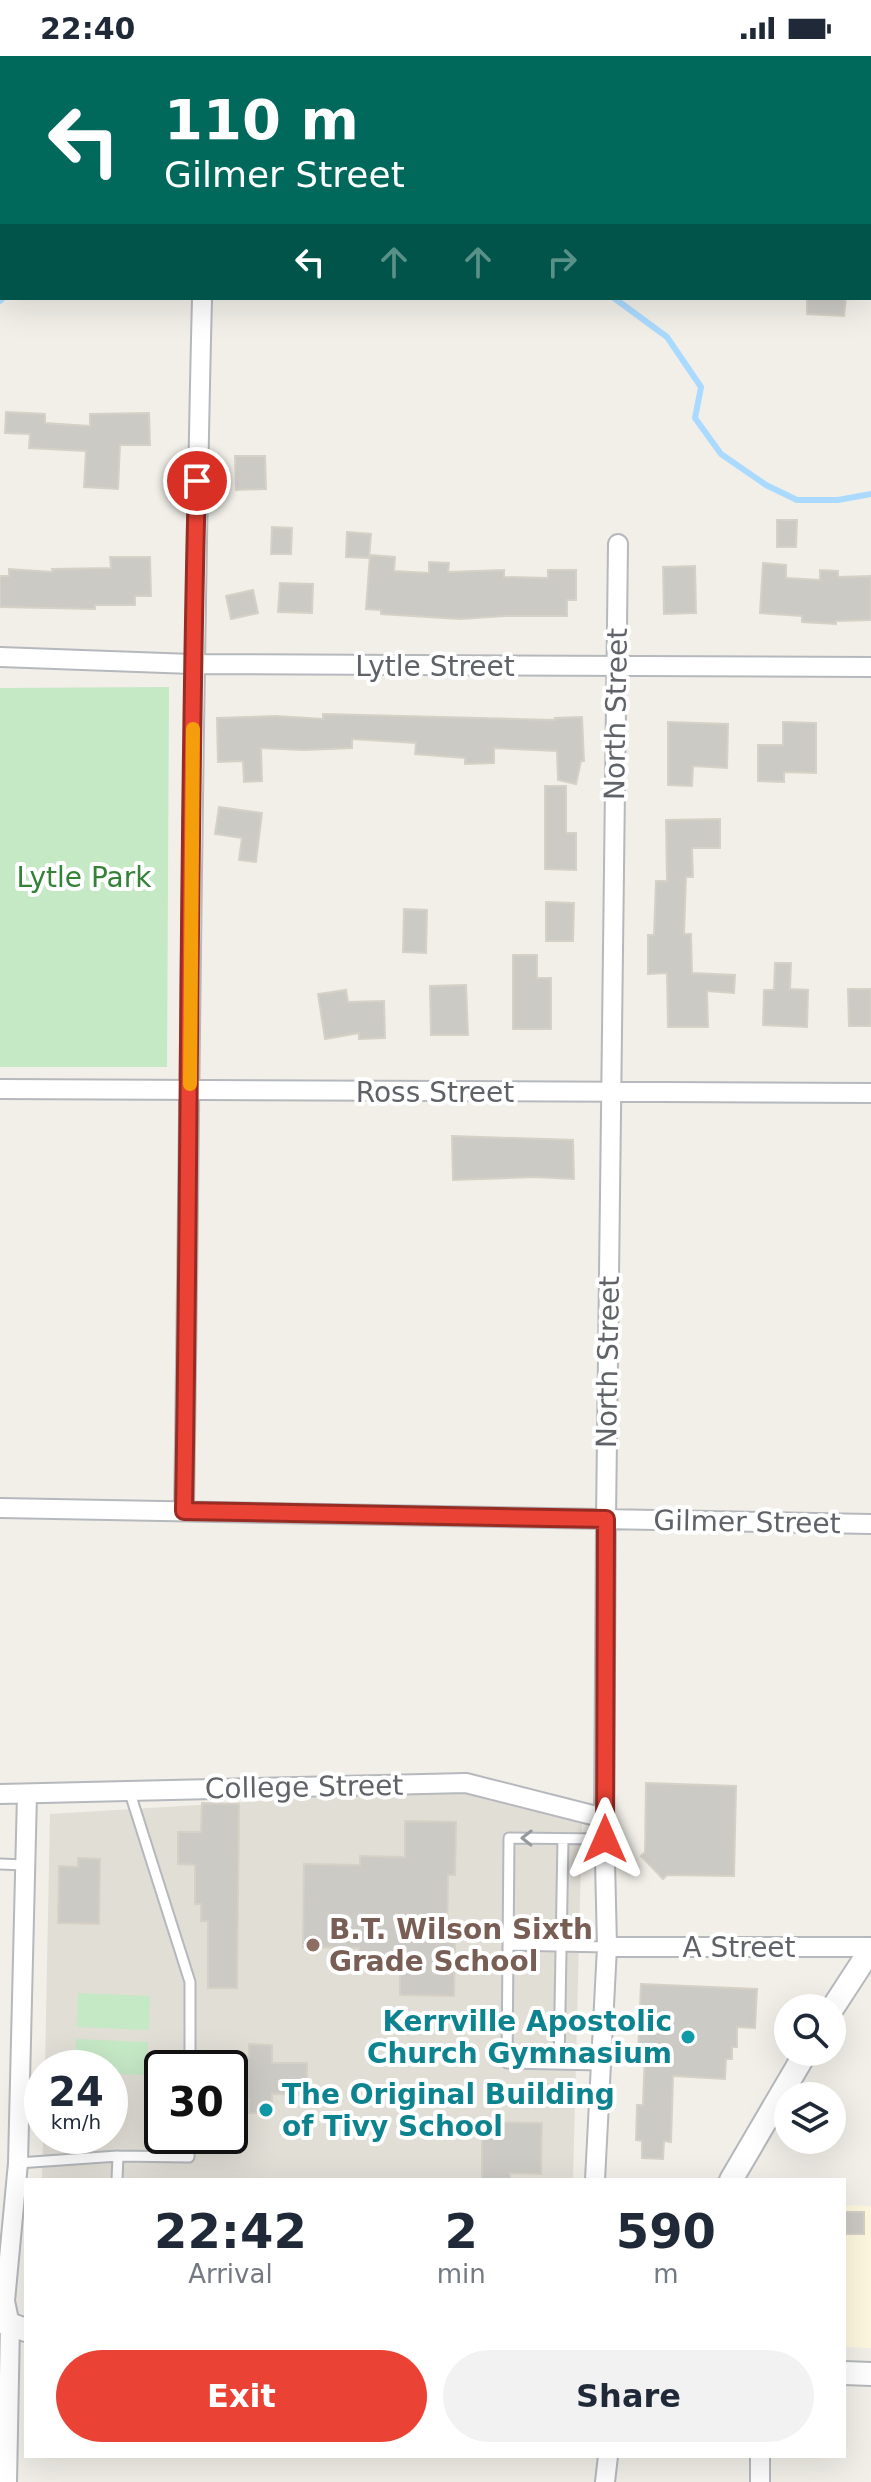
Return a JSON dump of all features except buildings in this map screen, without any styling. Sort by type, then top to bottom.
[{"type":"street","points":[[184,1511],[192,664],[202,300]]},
{"type":"street","name":"North Street","points":[[595,2178],[607,1947],[604,1818],[606,1519],[618,544]]},
{"type":"street","name":"Lytle Street","points":[[0,657],[192,664],[871,667]]},
{"type":"street","name":"Ross Street","points":[[0,1089],[871,1093]]},
{"type":"street","name":"Gilmer Street","points":[[0,1508],[871,1524]]},
{"type":"street","name":"College Street","points":[[0,1794],[466,1783],[604,1818]]},
{"type":"street","points":[[7,2482],[12,2325],[5,2301],[18,2163],[27,1794]]},
{"type":"street","name":"A Street","points":[[607,1947],[871,1948]]},
{"type":"street","points":[[842,1994],[871,1948]]},
{"type":"street","points":[[732,2178],[798,2066]]},
{"type":"street","points":[[846,2373],[871,2374]]},
{"type":"street","points":[[605,2482],[608,2458]]},
{"type":"street","points":[[760,2458],[760,2482]]},
{"type":"lane","points":[[129,1790],[190,1982],[190,2050]]},
{"type":"lane","points":[[601,2065],[507,2063],[509,1838],[605,1839]]},
{"type":"lane","points":[[559,2064],[563,1839]]},
{"type":"lane","points":[[0,1864],[25,1865]]},
{"type":"lane","points":[[508,1945],[607,1947]]},
{"type":"lane","points":[[18,2163],[118,2156],[189,2157],[189,2154]]},
{"type":"lane","points":[[117,2178],[118,2156]]},
{"type":"shaded area","name":"B.T. Wilson Sixth Grade School","points":[[460,1789],[582,1821],[573,2178],[42,2178],[43,2154],[128,2154],[128,2050],[45,2050],[50,1814]]},
{"type":"shaded area","points":[[846,2205],[871,2206],[871,2348],[846,2347]]},
{"type":"green space","name":"Lytle Park","points":[[169,687],[167,1067],[0,1067],[0,688]]},
{"type":"green space","points":[[78,1993],[150,1996],[149,2030],[77,2027]]},
{"type":"green space","points":[[76,2039],[148,2042],[148,2050],[144,2050],[144,2075],[128,2074],[128,2050],[76,2050]]},
{"type":"waterway","points":[[617,300],[667,337],[701,387],[695,418],[721,454],[766,485],[797,500],[838,500],[871,494]]},
{"type":"slow traffic","points":[[190,1084],[193,729]]},
{"type":"place","name":"B.T. Wilson Sixth Grade School","points":[[313,1945]]},
{"type":"place","name":"Kerrville Apostolic Church Gymnasium","points":[[688,2037]]},
{"type":"place","name":"The Original Building of Tivy School","points":[[266,2110]]},
{"type":"route","points":[[197,481],[192,664],[184,1511],[606,1519],[605,1839]]}]
